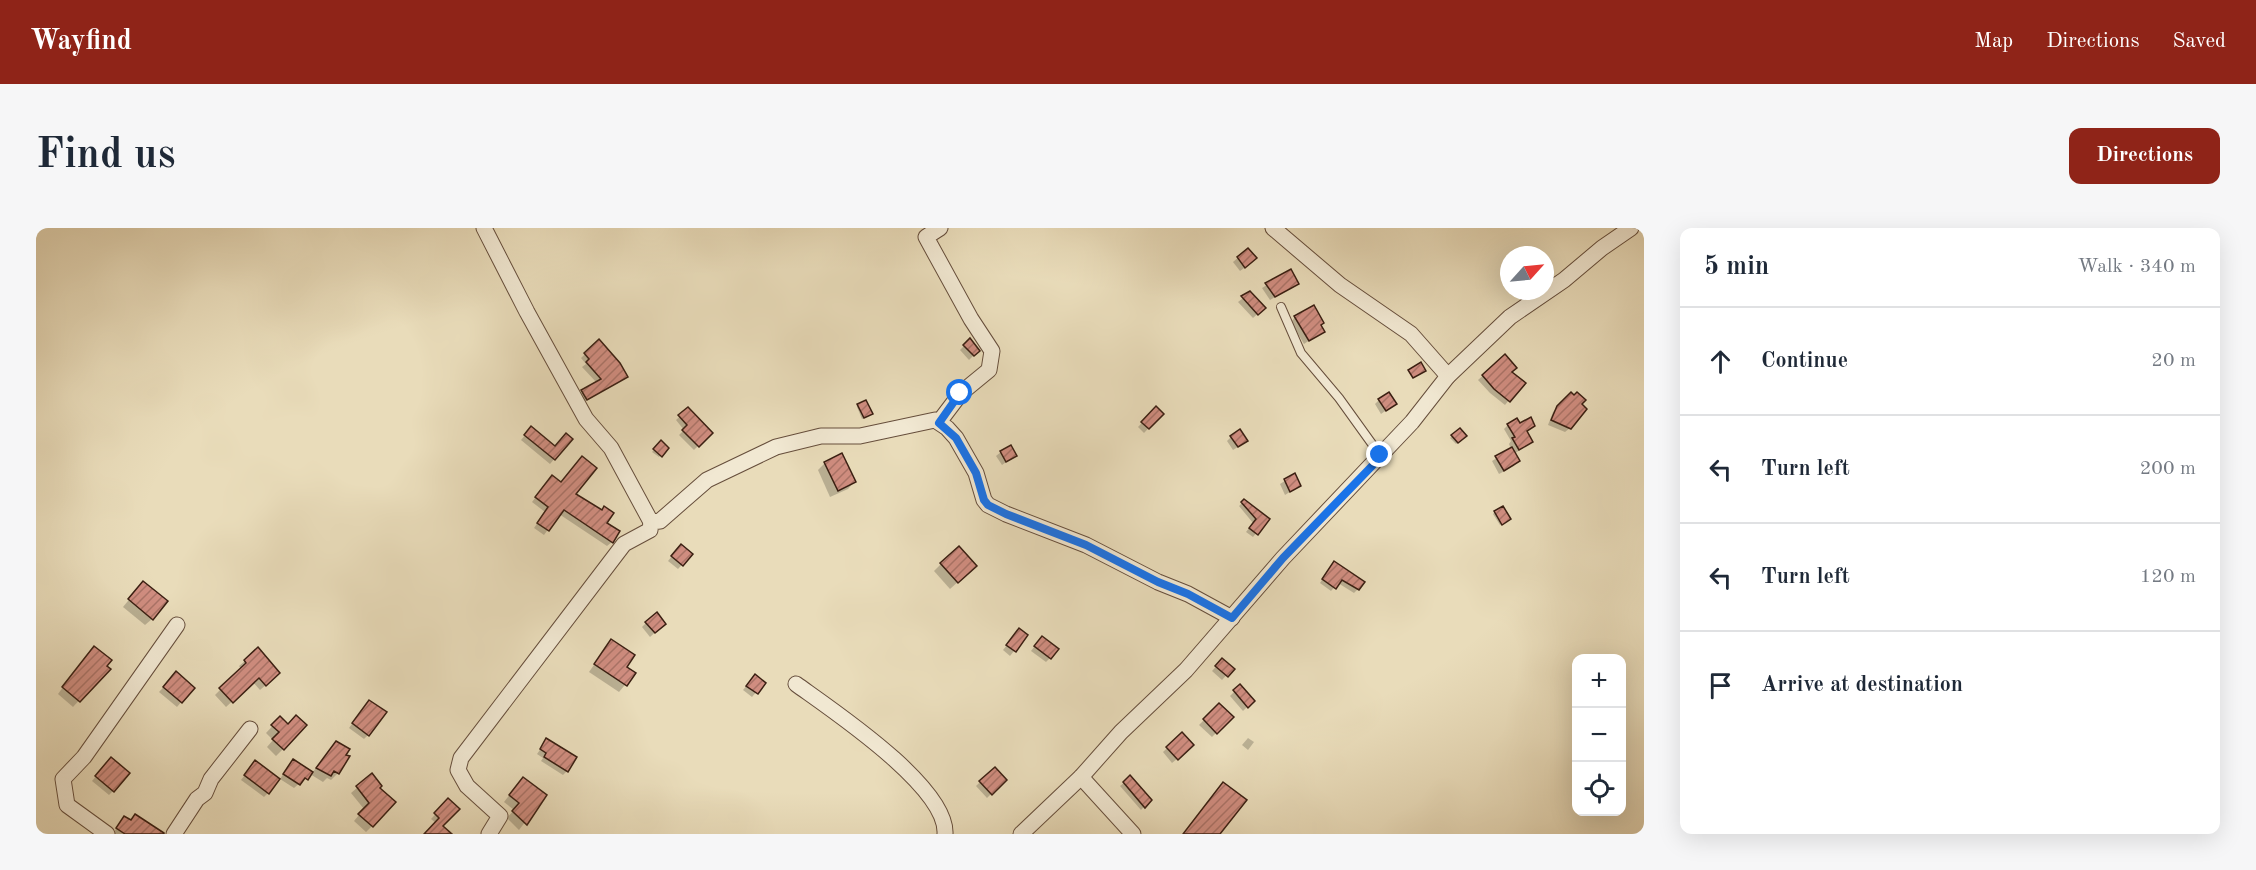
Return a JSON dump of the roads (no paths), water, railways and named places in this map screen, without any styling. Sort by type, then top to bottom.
[{"type":"street","points":[[484,228],[586,419],[611,448],[651,522],[650,530],[624,544],[461,758],[458,770],[467,786],[500,816],[489,834]]},
{"type":"street","points":[[939,423],[960,393],[990,370],[992,351],[971,319],[926,237],[940,228]]},
{"type":"street","points":[[1273,228],[1340,285],[1411,334],[1448,376]]},
{"type":"street","points":[[1021,834],[1081,777],[1121,732],[1186,670],[1283,558],[1412,422],[1448,376],[1510,317],[1564,279],[1602,248],[1632,228],[1644,237]]},
{"type":"street","points":[[651,522],[660,521],[707,480],[776,447],[821,436],[860,436],[935,420],[956,438],[976,473],[984,500],[988,505],[1086,545],[1232,618]]},
{"type":"street","points":[[107,834],[67,805],[63,779],[84,757],[177,625]]},
{"type":"street","points":[[796,684],[867,737],[926,790],[940,813],[945,834]]},
{"type":"street","points":[[174,834],[197,799],[205,793],[211,778],[250,729]]},
{"type":"street","points":[[1081,777],[1133,834]]},
{"type":"lane","points":[[1281,307],[1301,353],[1340,398],[1380,455]]}]
